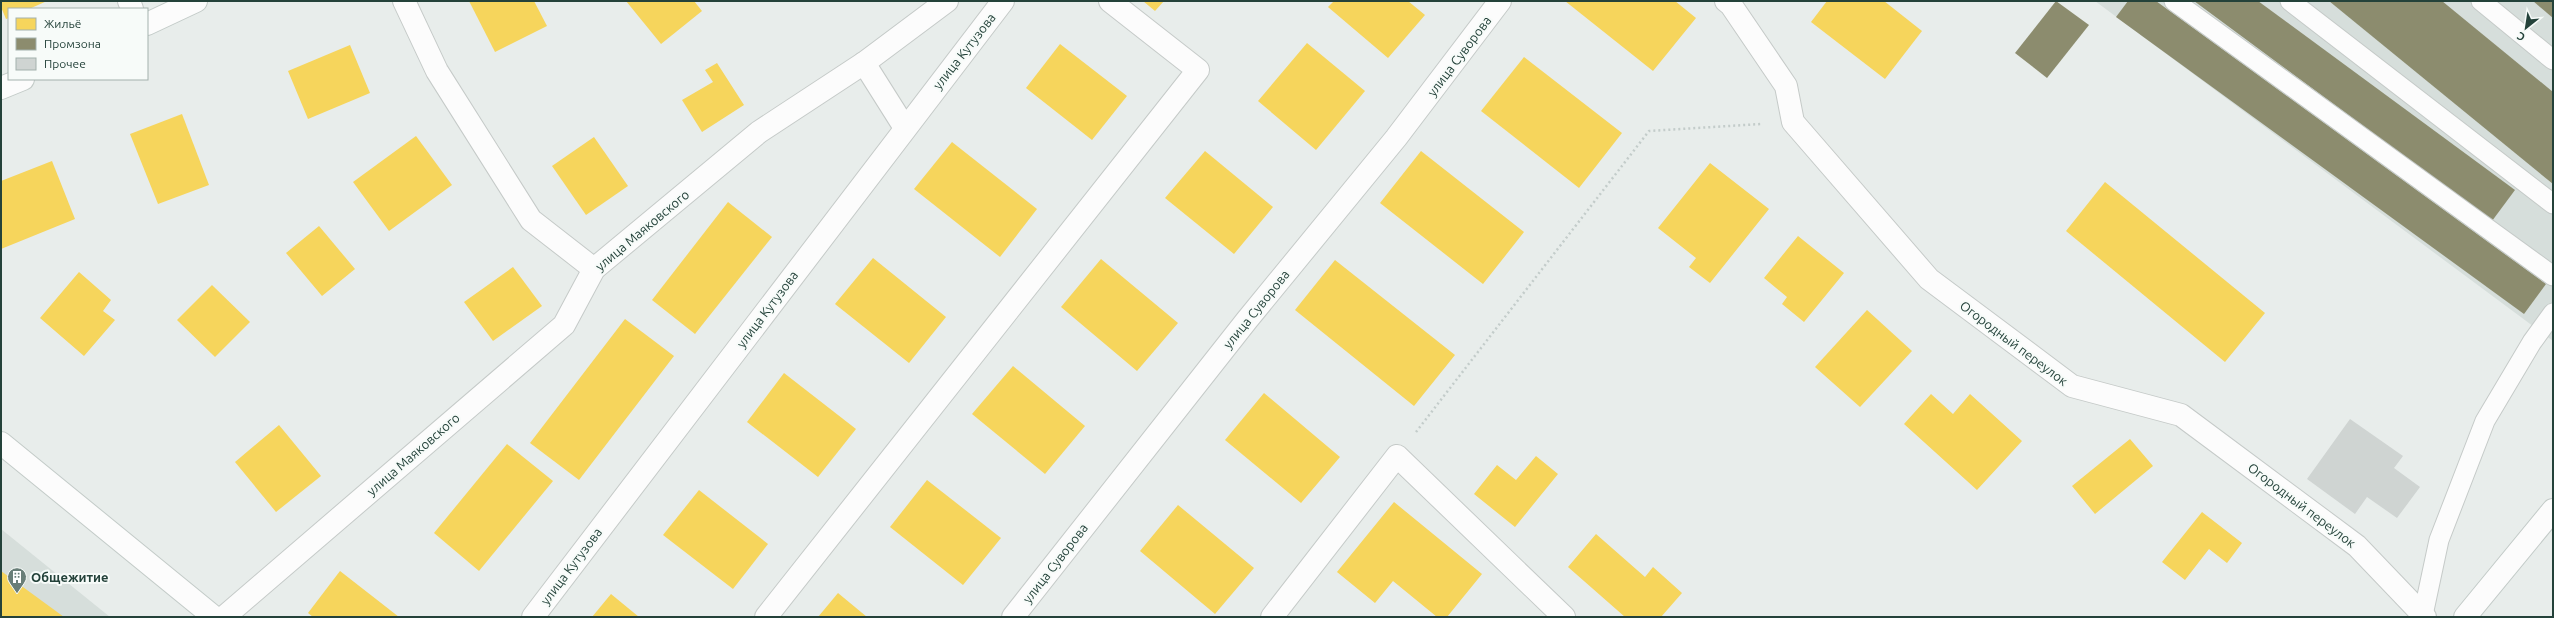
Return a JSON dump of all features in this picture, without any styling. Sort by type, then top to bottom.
[{"type":"street","points":[[148,24],[196,1]]},
{"type":"street","points":[[404,1],[437,71],[530,220],[594,269]]},
{"type":"street","name":"улица Маяковского","points":[[224,617],[564,325],[594,269],[759,132],[864,63],[947,1]]},
{"type":"street","name":"улица Кутузова","points":[[533,617],[1003,1]]},
{"type":"street","points":[[766,617],[1198,70],[1110,1]]},
{"type":"street","name":"улица Суворова","points":[[1013,617],[1246,320],[1396,138],[1500,1]]},
{"type":"street","name":"Огородный переулок","points":[[1726,1],[1731,6],[1786,86],[1793,122],[1929,279],[2072,386],[2181,415],[2357,546],[2424,616]]},
{"type":"street","points":[[864,63],[905,128]]},
{"type":"street","points":[[1,88],[21,80]]},
{"type":"street","points":[[1,443],[214,617]]},
{"type":"street","points":[[1272,617],[1397,456],[1564,617]]},
{"type":"street","points":[[2464,617],[2553,510]]},
{"type":"lane","points":[[2174,1],[2553,276]]},
{"type":"lane","points":[[2290,1],[2553,204]]},
{"type":"lane","points":[[2481,1],[2553,60]]},
{"type":"lane","points":[[2424,616],[2439,540],[2485,421],[2532,342],[2553,313]]},
{"type":"path","points":[[1397,456],[1649,131],[1793,122]]},
{"type":"shaded area","points":[[2095,1],[2553,1],[2553,341],[2339,182]]},
{"type":"shaded area","points":[[1,529],[110,617],[1,617]]},
{"type":"building: Жильё","points":[[1,1],[47,1],[31,8],[8,8],[8,18],[6,19],[1,7]]},
{"type":"building: Жильё","points":[[469,1],[534,1],[547,26],[495,52]]},
{"type":"building: Жильё","points":[[626,1],[694,1],[702,11],[661,44]]},
{"type":"building: Жильё","points":[[1143,1],[1164,1],[1155,11]]},
{"type":"building: Жильё","points":[[1334,1],[1408,1],[1425,15],[1388,58],[1328,7]]},
{"type":"building: Жильё","points":[[1565,1],[1675,1],[1696,18],[1653,71]]},
{"type":"building: Жильё","points":[[1827,1],[1884,1],[1922,31],[1885,79],[1811,22]]},
{"type":"building: Жильё","points":[[1307,43],[1365,91],[1316,150],[1258,101]]},
{"type":"building: Жильё","points":[[1060,44],[1127,96],[1092,140],[1026,88]]},
{"type":"building: Жильё","points":[[350,45],[370,93],[308,119],[288,71]]},
{"type":"building: Жильё","points":[[1524,57],[1622,133],[1579,188],[1481,111]]},
{"type":"building: Жильё","points":[[717,63],[744,105],[702,132],[682,100],[713,82],[705,70]]},
{"type":"building: Жильё","points":[[182,114],[209,185],[158,204],[130,134]]},
{"type":"building: Жильё","points":[[416,136],[452,185],[389,231],[353,182]]},
{"type":"building: Жильё","points":[[594,137],[628,186],[586,215],[552,166]]},
{"type":"building: Жильё","points":[[952,142],[1037,209],[1000,257],[914,189]]},
{"type":"building: Жильё","points":[[1205,151],[1273,207],[1234,254],[1165,198]]},
{"type":"building: Жильё","points":[[1421,151],[1524,232],[1483,284],[1380,203]]},
{"type":"building: Жильё","points":[[52,161],[75,219],[1,249],[1,181]]},
{"type":"building: Жильё","points":[[1710,163],[1769,209],[1710,283],[1689,267],[1696,258],[1658,228]]},
{"type":"building: Жильё","points":[[2105,182],[2265,313],[2225,362],[2066,231]]},
{"type":"building: Жильё","points":[[728,202],[772,237],[695,334],[652,300]]},
{"type":"building: Жильё","points":[[319,226],[355,269],[322,296],[286,253]]},
{"type":"building: Жильё","points":[[1798,236],[1844,273],[1804,322],[1782,304],[1787,297],[1764,278]]},
{"type":"building: Жильё","points":[[873,258],[946,317],[909,363],[835,304]]},
{"type":"building: Жильё","points":[[1101,259],[1178,323],[1137,371],[1061,307]]},
{"type":"building: Жильё","points":[[1335,260],[1455,355],[1414,406],[1295,310]]},
{"type":"building: Жильё","points":[[513,267],[542,306],[493,341],[464,302]]},
{"type":"building: Жильё","points":[[79,272],[111,300],[103,311],[115,320],[84,356],[40,318]]},
{"type":"building: Жильё","points":[[212,285],[250,322],[215,357],[177,320]]},
{"type":"building: Жильё","points":[[1867,310],[1912,351],[1860,407],[1815,367]]},
{"type":"building: Жильё","points":[[625,319],[674,356],[579,480],[530,443]]},
{"type":"building: Жильё","points":[[1013,366],[1085,426],[1045,474],[972,414]]},
{"type":"building: Жильё","points":[[784,373],[856,429],[818,477],[747,422]]},
{"type":"building: Жильё","points":[[1264,393],[1340,457],[1301,503],[1225,440]]},
{"type":"building: Жильё","points":[[1931,394],[1953,414],[1970,394],[2022,441],[1977,490],[1904,424]]},
{"type":"building: Жильё","points":[[279,425],[321,476],[276,512],[235,462]]},
{"type":"building: Жильё","points":[[2130,439],[2153,466],[2095,514],[2072,486]]},
{"type":"building: Жильё","points":[[507,444],[553,481],[479,571],[434,533]]},
{"type":"building: Жильё","points":[[1536,456],[1558,474],[1515,527],[1474,494],[1497,465],[1516,480]]},
{"type":"building: Жильё","points":[[927,480],[1001,538],[963,585],[890,527]]},
{"type":"building: Жильё","points":[[699,490],[768,544],[733,589],[663,535]]},
{"type":"building: Жильё","points":[[1394,502],[1482,574],[1447,617],[1437,617],[1393,581],[1375,603],[1337,572]]},
{"type":"building: Жильё","points":[[1178,505],[1254,568],[1215,614],[1140,551]]},
{"type":"building: Жильё","points":[[2202,512],[2242,543],[2227,563],[2209,549],[2185,580],[2162,562]]},
{"type":"building: Жильё","points":[[1596,534],[1645,577],[1653,567],[1682,593],[1661,617],[1625,617],[1568,567]]},
{"type":"building: Жильё","name":"Общежитие","points":[[1,571],[64,617],[1,617]]},
{"type":"building: Жильё","points":[[340,571],[399,617],[313,617],[308,613]]},
{"type":"building: Жильё","points":[[838,593],[867,617],[818,617]]},
{"type":"building: Жильё","points":[[611,594],[639,617],[592,617]]},
{"type":"building: Промзона","points":[[2056,1],[2089,25],[2047,78],[2015,53]]},
{"type":"building: Промзона","points":[[2128,1],[2156,1],[2546,284],[2524,314],[2116,17]]},
{"type":"building: Промзона","points":[[2194,1],[2258,1],[2515,190],[2492,221]]},
{"type":"building: Промзона","points":[[2329,1],[2442,1],[2553,92],[2553,184]]},
{"type":"building: Промзона","points":[[2533,1],[2553,1],[2553,18]]},
{"type":"building: Прочее","points":[[2350,419],[2403,456],[2394,468],[2420,487],[2397,518],[2367,497],[2355,514],[2307,479]]},
{"type":"place","name":"Общежитие","points":[[17,594]]}]
